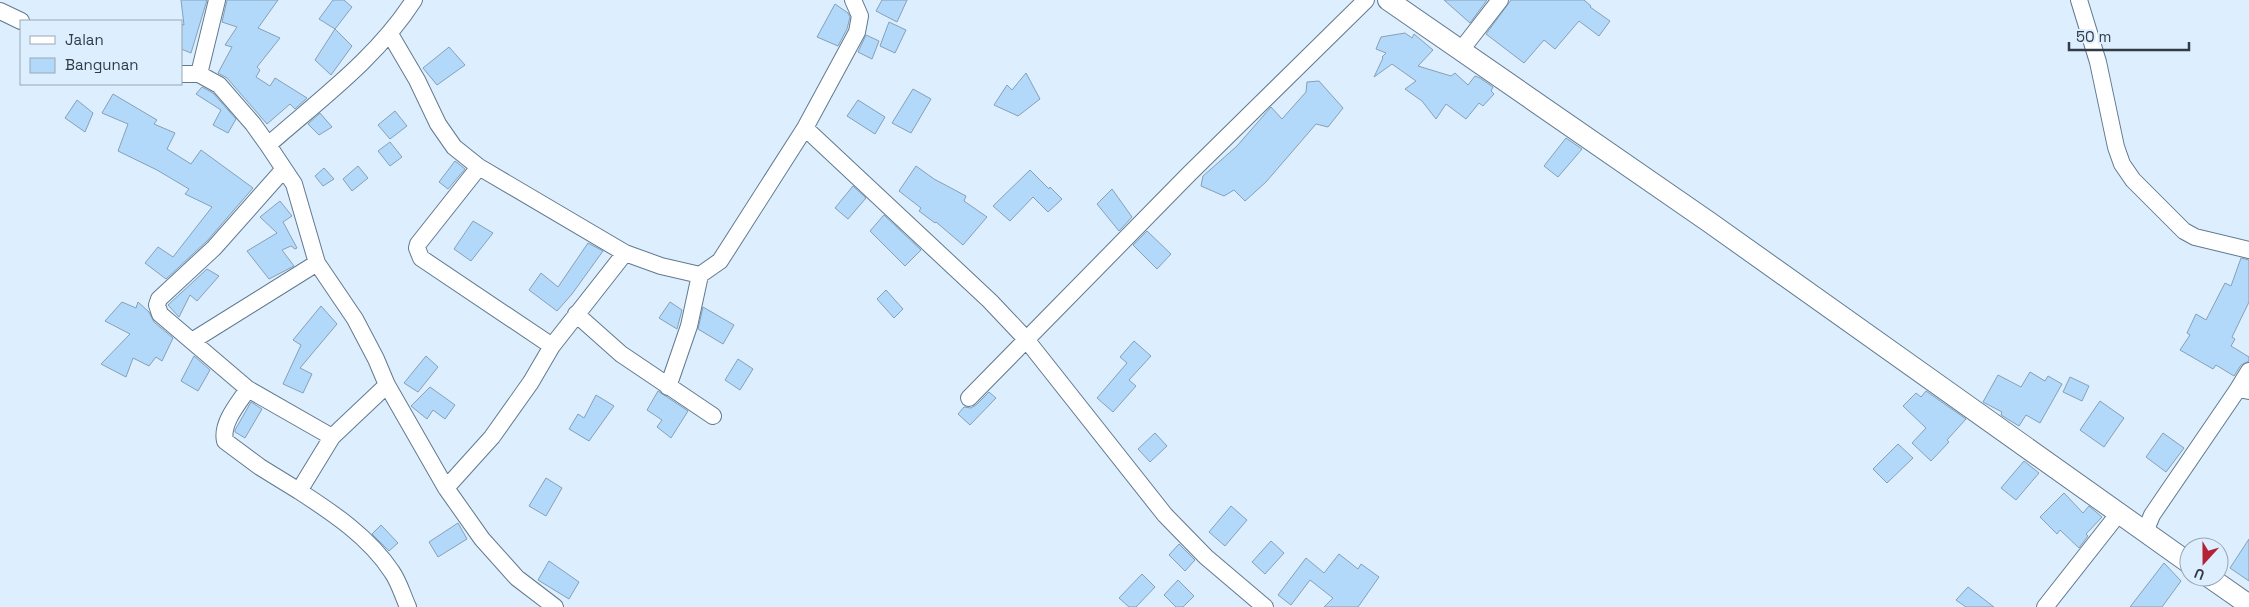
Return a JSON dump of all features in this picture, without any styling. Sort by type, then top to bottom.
[{"type":"street","points":[[200,74],[217,0]]},
{"type":"street","points":[[268,145],[367,58],[390,34],[414,0]]},
{"type":"street","points":[[668,387],[689,326],[700,275],[720,261],[805,128],[857,32],[860,16],[853,0]]},
{"type":"street","points":[[969,398],[1025,338],[1366,0]]},
{"type":"street","points":[[1388,0],[1709,222],[2179,556]]},
{"type":"street","points":[[1460,50],[1500,0]]},
{"type":"street","points":[[2079,0],[2098,62],[2116,147],[2122,164],[2133,180],[2184,231],[2195,237],[2249,250]]},
{"type":"street","points":[[0,11],[20,21]]},
{"type":"street","points":[[390,34],[417,80],[438,124],[454,147],[479,167],[626,252],[661,266],[700,275]]},
{"type":"street","points":[[182,74],[200,74],[219,85],[253,124],[268,145],[284,169],[300,200],[317,263],[355,319],[376,358],[387,385],[446,488],[482,539],[517,578],[555,607]]},
{"type":"street","points":[[805,128],[990,301],[1025,338],[1165,515],[1206,557],[1265,607]]},
{"type":"street","points":[[479,167],[418,244],[418,253],[421,258],[552,346]]},
{"type":"street","points":[[284,169],[214,248],[159,299],[157,305],[160,314],[248,389],[332,437]]},
{"type":"street","points":[[446,488],[492,437],[531,382],[552,346],[626,252]]},
{"type":"street","points":[[192,342],[317,263]]},
{"type":"street","points":[[576,314],[621,354],[713,416]]},
{"type":"street","points":[[2145,532],[2152,514],[2243,390],[2249,371]]},
{"type":"street","points":[[299,491],[332,437],[387,385]]},
{"type":"street","points":[[248,389],[230,416],[224,434],[225,441],[260,467],[338,516],[393,572],[408,607]]},
{"type":"street","points":[[2045,607],[2119,513]]},
{"type":"street","points":[[2223,587],[2249,605]]},
{"type":"building","points":[[181,0],[207,0],[191,53],[182,49],[182,24],[184,25]]},
{"type":"building","points":[[227,0],[278,0],[258,28],[280,38],[257,67],[260,70],[256,77],[270,86],[275,78],[307,98],[295,109],[290,104],[267,124],[227,78],[218,73],[232,47],[225,45],[237,27],[222,22]]},
{"type":"building","points":[[333,0],[344,0],[352,7],[335,29],[319,19]]},
{"type":"building","points":[[882,0],[907,0],[897,22],[876,11]]},
{"type":"building","points":[[1444,0],[1487,0],[1470,23]]},
{"type":"building","points":[[1511,0],[1584,0],[1590,7],[1610,21],[1599,36],[1579,21],[1555,49],[1544,40],[1524,63],[1486,34]]},
{"type":"building","points":[[835,4],[848,13],[850,17],[847,29],[838,46],[817,37]]},
{"type":"building","points":[[889,22],[906,30],[895,53],[880,46]]},
{"type":"building","points":[[335,29],[352,46],[331,75],[315,60]]},
{"type":"building","points":[[1405,33],[1412,38],[1414,34],[1433,50],[1418,66],[1451,76],[1455,73],[1468,85],[1475,76],[1493,87],[1491,91],[1494,94],[1483,106],[1479,103],[1466,119],[1446,104],[1436,119],[1422,101],[1405,89],[1416,81],[1392,64],[1374,77],[1382,57],[1386,53],[1376,49],[1381,37]]},
{"type":"building","points":[[866,35],[879,41],[872,59],[858,52]]},
{"type":"building","points":[[449,47],[465,65],[437,85],[423,68]]},
{"type":"building","points":[[1026,73],[1040,99],[1018,116],[994,105],[1007,85],[1012,90]]},
{"type":"building","points":[[1319,81],[1343,108],[1328,127],[1316,124],[1266,182],[1245,201],[1234,190],[1224,196],[1201,186],[1203,176],[1237,146],[1271,107],[1282,119],[1306,92],[1307,82]]},
{"type":"building","points":[[202,87],[213,93],[236,119],[228,133],[213,125],[221,110],[196,94]]},
{"type":"building","points":[[913,89],[931,99],[911,133],[892,123]]},
{"type":"building","points":[[113,94],[157,120],[154,124],[175,133],[167,149],[191,164],[201,150],[253,188],[207,241],[166,279],[145,263],[158,247],[173,257],[212,207],[185,194],[189,189],[157,170],[118,151],[128,124],[102,113]]},
{"type":"building","points":[[77,100],[93,113],[85,132],[65,118]]},
{"type":"building","points":[[858,100],[885,117],[875,134],[847,116]]},
{"type":"building","points":[[395,111],[407,126],[390,139],[378,125]]},
{"type":"building","points":[[320,113],[332,127],[319,135],[308,124]]},
{"type":"building","points":[[1566,138],[1582,149],[1558,177],[1544,166]]},
{"type":"building","points":[[390,142],[402,157],[390,166],[378,151]]},
{"type":"building","points":[[455,161],[465,169],[448,189],[439,182]]},
{"type":"building","points":[[358,166],[368,178],[352,191],[343,179]]},
{"type":"building","points":[[916,166],[934,179],[966,196],[964,201],[987,217],[963,245],[936,222],[919,211],[921,208],[899,191]]},
{"type":"building","points":[[324,168],[334,179],[323,186],[315,176]]},
{"type":"building","points":[[1030,170],[1062,199],[1048,212],[1033,197],[1010,221],[993,206]]},
{"type":"building","points":[[853,186],[866,198],[848,219],[835,208]]},
{"type":"building","points":[[1112,189],[1132,217],[1119,231],[1097,204]]},
{"type":"building","points":[[280,201],[292,216],[283,222],[297,248],[295,249],[291,246],[282,250],[294,266],[269,279],[247,251],[277,233],[260,217]]},
{"type":"building","points":[[884,215],[921,250],[905,266],[870,231]]},
{"type":"building","points":[[473,221],[493,233],[471,261],[454,249]]},
{"type":"building","points":[[1147,231],[1171,254],[1157,269],[1133,245]]},
{"type":"building","points":[[588,243],[603,251],[572,294],[557,311],[529,290],[541,273],[558,287]]},
{"type":"building","points":[[2241,258],[2249,260],[2249,302],[2232,337],[2235,339],[2231,346],[2249,357],[2249,361],[2241,365],[2234,376],[2216,365],[2213,369],[2180,350],[2190,335],[2187,333],[2196,314],[2206,320],[2225,283],[2231,286]]},
{"type":"building","points":[[207,269],[219,276],[197,301],[190,295],[179,317],[168,305]]},
{"type":"building","points":[[886,290],[903,309],[894,318],[877,299]]},
{"type":"building","points":[[122,302],[136,308],[138,302],[149,312],[154,322],[173,338],[162,361],[156,357],[149,366],[133,358],[126,377],[101,364],[130,334],[105,321]]},
{"type":"building","points":[[670,302],[682,310],[677,329],[659,318]]},
{"type":"building","points":[[321,306],[337,324],[300,368],[312,374],[303,393],[283,384],[301,345],[293,340]]},
{"type":"building","points":[[703,307],[734,325],[723,344],[698,329]]},
{"type":"building","points":[[1134,341],[1151,356],[1129,380],[1136,386],[1113,412],[1097,398],[1127,363],[1120,357]]},
{"type":"building","points":[[194,356],[210,370],[198,391],[181,381]]},
{"type":"building","points":[[426,356],[438,367],[418,392],[404,383]]},
{"type":"building","points":[[738,359],[753,369],[740,390],[725,380]]},
{"type":"building","points":[[2030,372],[2045,381],[2048,376],[2062,384],[2040,423],[2026,415],[2019,426],[2001,415],[2002,412],[1983,402],[1998,375],[2021,387]]},
{"type":"building","points":[[2070,377],[2089,386],[2082,401],[2063,392]]},
{"type":"building","points":[[430,387],[455,405],[445,419],[433,410],[427,419],[411,406]]},
{"type":"building","points":[[658,391],[688,411],[671,438],[657,427],[662,420],[647,410]]},
{"type":"building","points":[[1926,391],[1966,419],[1947,440],[1949,442],[1931,461],[1912,443],[1926,428],[1903,406],[1916,393],[1921,397]]},
{"type":"building","points":[[989,392],[996,398],[970,425],[958,414],[964,407],[971,408],[976,405]]},
{"type":"building","points":[[596,395],[614,406],[589,441],[569,429],[578,414],[584,418]]},
{"type":"building","points":[[2100,401],[2124,418],[2104,447],[2080,430]]},
{"type":"building","points":[[251,402],[262,409],[245,438],[235,432],[235,430]]},
{"type":"building","points":[[1155,433],[1167,446],[1150,462],[1138,449]]},
{"type":"building","points":[[2163,433],[2184,448],[2166,472],[2146,457]]},
{"type":"building","points":[[1898,444],[1913,458],[1887,483],[1873,469]]},
{"type":"building","points":[[2024,461],[2039,473],[2016,500],[2001,488]]},
{"type":"building","points":[[546,478],[562,488],[546,516],[529,506]]},
{"type":"building","points":[[2064,493],[2083,513],[2089,506],[2102,517],[2086,534],[2088,536],[2079,548],[2060,530],[2057,534],[2040,517]]},
{"type":"building","points":[[1231,506],[1247,520],[1225,546],[1209,532]]},
{"type":"building","points":[[458,523],[467,539],[438,557],[429,542]]},
{"type":"building","points":[[381,525],[398,543],[389,551],[372,534]]},
{"type":"building","points":[[2249,539],[2249,581],[2230,568]]},
{"type":"building","points":[[1271,541],[1284,553],[1265,574],[1252,562]]},
{"type":"building","points":[[1179,544],[1195,560],[1185,571],[1169,555]]},
{"type":"building","points":[[1339,554],[1358,569],[1361,564],[1379,577],[1358,607],[1324,607],[1333,598],[1310,580],[1291,605],[1278,595],[1306,558],[1324,573]]},
{"type":"building","points":[[549,561],[579,582],[569,599],[538,580]]},
{"type":"building","points":[[2164,563],[2179,579],[2179,584],[2162,607],[2130,607]]},
{"type":"building","points":[[1142,574],[1155,587],[1136,607],[1129,607],[1119,598]]},
{"type":"building","points":[[1178,580],[1194,596],[1183,607],[1176,607],[1164,595]]},
{"type":"building","points":[[1968,587],[1994,607],[1966,607],[1956,600]]}]
